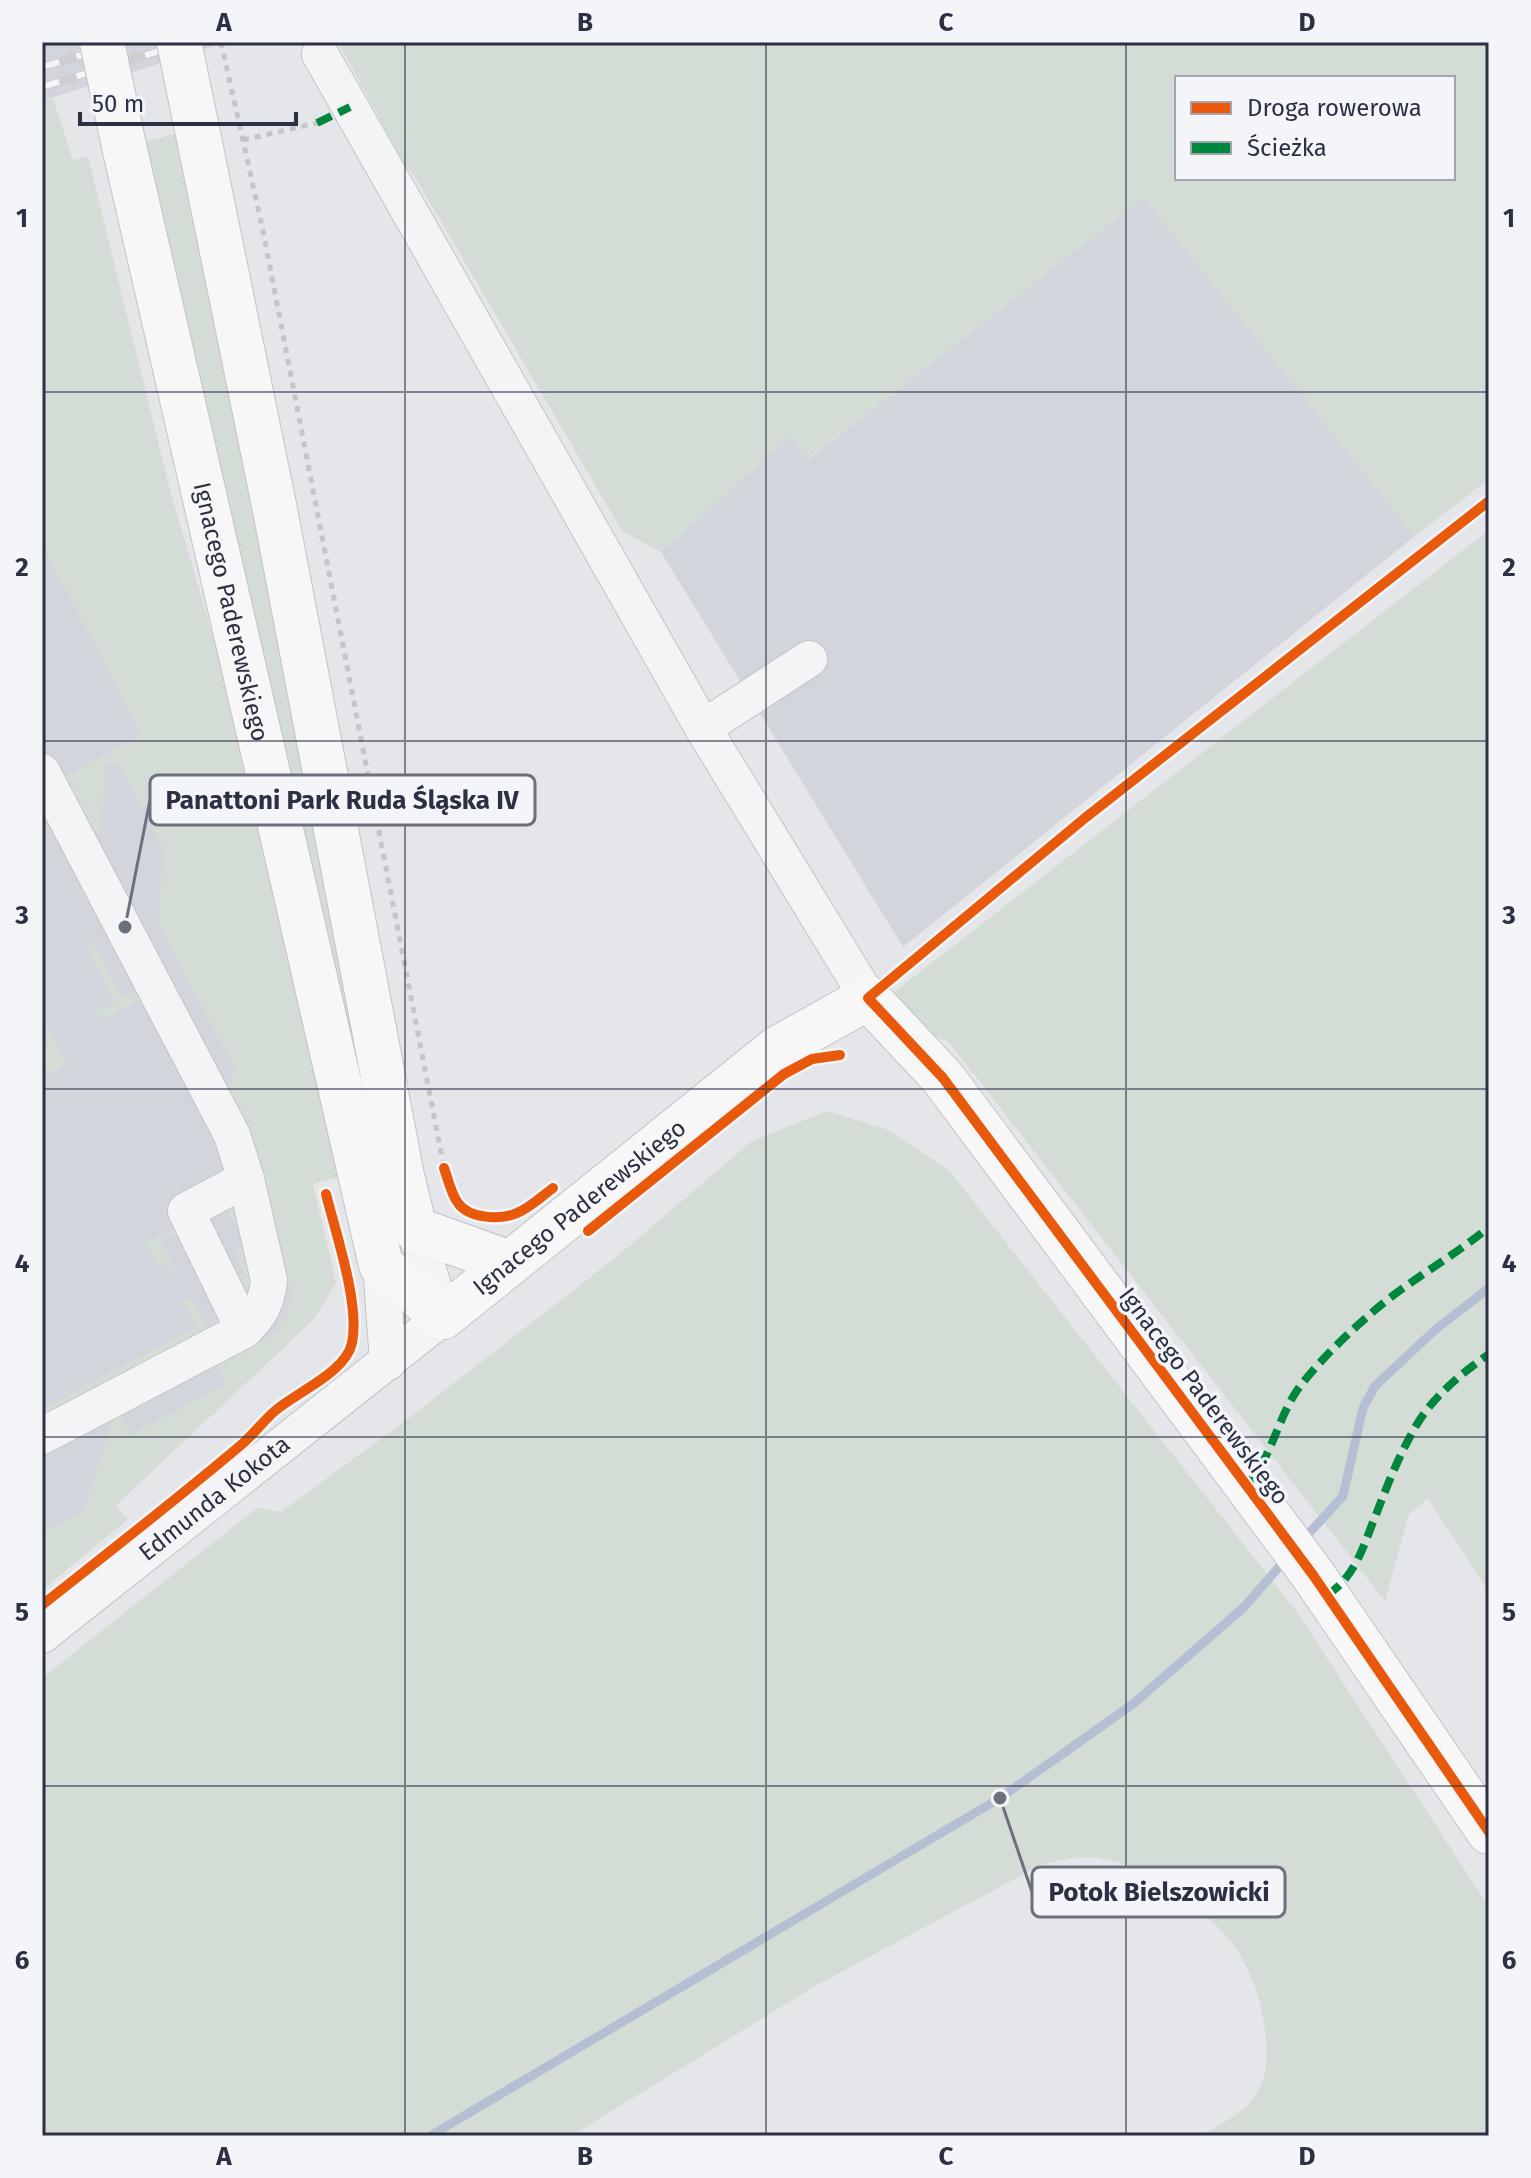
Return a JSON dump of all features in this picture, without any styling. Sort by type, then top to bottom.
[{"type":"main road","name":"Ignacego Paderewskiego","points":[[102,42],[381,1265]]},
{"type":"main road","points":[[179,42],[216,118],[275,510],[402,1176],[415,1229],[510,1263]]},
{"type":"main road","name":"Ignacego Paderewskiego","points":[[443,1317],[778,1048],[868,998],[943,1078],[1270,1517],[1489,1832]]},
{"type":"main road","points":[[381,1265],[443,1317]]},
{"type":"street","points":[[320,54],[703,728],[868,998]]},
{"type":"street","points":[[703,728],[809,659]]},
{"type":"street","points":[[42,772],[232,1135],[246,1179],[269,1280],[265,1304],[244,1330],[42,1436]]},
{"type":"street","points":[[244,1330],[186,1211],[246,1179]]},
{"type":"street","points":[[415,1229],[443,1317]]},
{"type":"street","points":[[381,1265],[388,1362]]},
{"type":"street","name":"Ignacego Paderewskiego","points":[[388,1362],[443,1317]]},
{"type":"street","name":"Edmunda Kokota","points":[[42,1635],[388,1362]]},
{"type":"path","points":[[221,42],[216,118],[243,140],[265,241],[444,1168]]},
{"type":"path","points":[[243,140],[317,123]]},
{"type":"shaded area","points":[[42,42],[227,42],[42,101]]},
{"type":"shaded area","points":[[338,42],[1489,42],[1489,479],[1415,536],[1144,198],[808,459],[790,436],[661,552],[622,531],[415,177],[404,164]]},
{"type":"shaded area","points":[[53,98],[73,160],[88,157],[170,490],[217,650],[343,1176],[313,1184],[336,1283],[314,1319],[115,1506],[128,1519],[42,1590],[42,1533],[83,1512],[113,1421],[120,1416],[130,1435],[226,1385],[217,1366],[277,1330],[287,1316],[291,1299],[289,1279],[254,1138],[229,1090],[235,1069],[159,924],[163,846],[121,766],[105,765],[101,829],[98,833],[93,832],[64,777],[142,735],[42,544],[42,101]]},
{"type":"shaded area","points":[[186,130],[385,1167],[376,1169],[170,271],[146,142]]},
{"type":"shaded area","points":[[1144,197],[1415,536],[903,947],[661,552],[790,436],[809,459]]},
{"type":"shaded area","points":[[42,358],[314,1319],[115,1506],[128,1519],[42,1590]]},
{"type":"shaded area","points":[[1489,530],[1489,1592],[1428,1499],[1409,1514],[1385,1601],[948,1041],[871,1010]]},
{"type":"shaded area","points":[[92,942],[123,998],[143,988],[143,996],[139,1000],[107,1017],[95,1013],[116,1002],[86,946]]},
{"type":"shaded area","points":[[45,1022],[67,1064],[48,1074],[42,1062],[42,1049],[49,1045],[42,1032]]},
{"type":"shaded area","points":[[827,1111],[886,1129],[949,1170],[1297,1612],[1489,1907],[1489,2136],[1201,2136],[1244,2108],[1262,2082],[1267,2046],[1255,1985],[1233,1944],[1179,1895],[1128,1866],[1101,1858],[1083,1857],[1039,1866],[815,1986],[571,2136],[42,2136],[42,1678],[257,1508],[281,1512],[401,1424],[615,1258],[752,1141]]},
{"type":"shaded area","points":[[229,1201],[239,1206],[251,1250],[252,1272],[245,1292],[236,1278],[244,1273],[234,1253],[246,1246],[227,1210],[207,1220],[205,1214]]},
{"type":"shaded area","points":[[176,1228],[180,1231],[161,1242],[176,1270],[169,1274],[163,1261],[157,1264],[146,1243]]},
{"type":"shaded area","points":[[191,1298],[206,1326],[225,1316],[226,1320],[42,1421],[42,1409],[197,1327],[184,1302]]},
{"type":"waterway","points":[[1301,1542],[1343,1496],[1363,1408],[1375,1386],[1436,1329],[1489,1288]]},
{"type":"waterway","points":[[430,2136],[1000,1798],[1133,1704],[1243,1608],[1286,1559]]},
{"type":"railway","points":[[42,67],[125,42]]},
{"type":"railway","points":[[42,87],[189,42]]},
{"type":"marked path","points":[[317,123],[350,107]]},
{"type":"marked path","points":[[1246,1485],[1262,1464],[1298,1389],[1324,1358],[1388,1299],[1489,1227]]},
{"type":"marked path","points":[[1327,1595],[1353,1569],[1397,1462],[1419,1421],[1446,1389],[1489,1354]]},
{"type":"cycle path","points":[[1489,501],[1085,818],[868,998],[943,1078],[1270,1517],[1489,1832]]},
{"type":"cycle path","points":[[588,1231],[784,1074],[812,1059],[840,1055]]},
{"type":"cycle path","points":[[444,1168],[458,1203],[470,1212],[486,1217],[517,1213],[553,1188]]},
{"type":"cycle path","points":[[42,1605],[246,1441],[276,1410],[331,1372],[348,1353],[354,1327],[353,1309],[326,1194]]},
{"type":"place","name":"Panattoni Park Ruda Śląska IV","points":[[125,927]]},
{"type":"place","name":"Potok Bielszowicki","points":[[1000,1798]]}]
